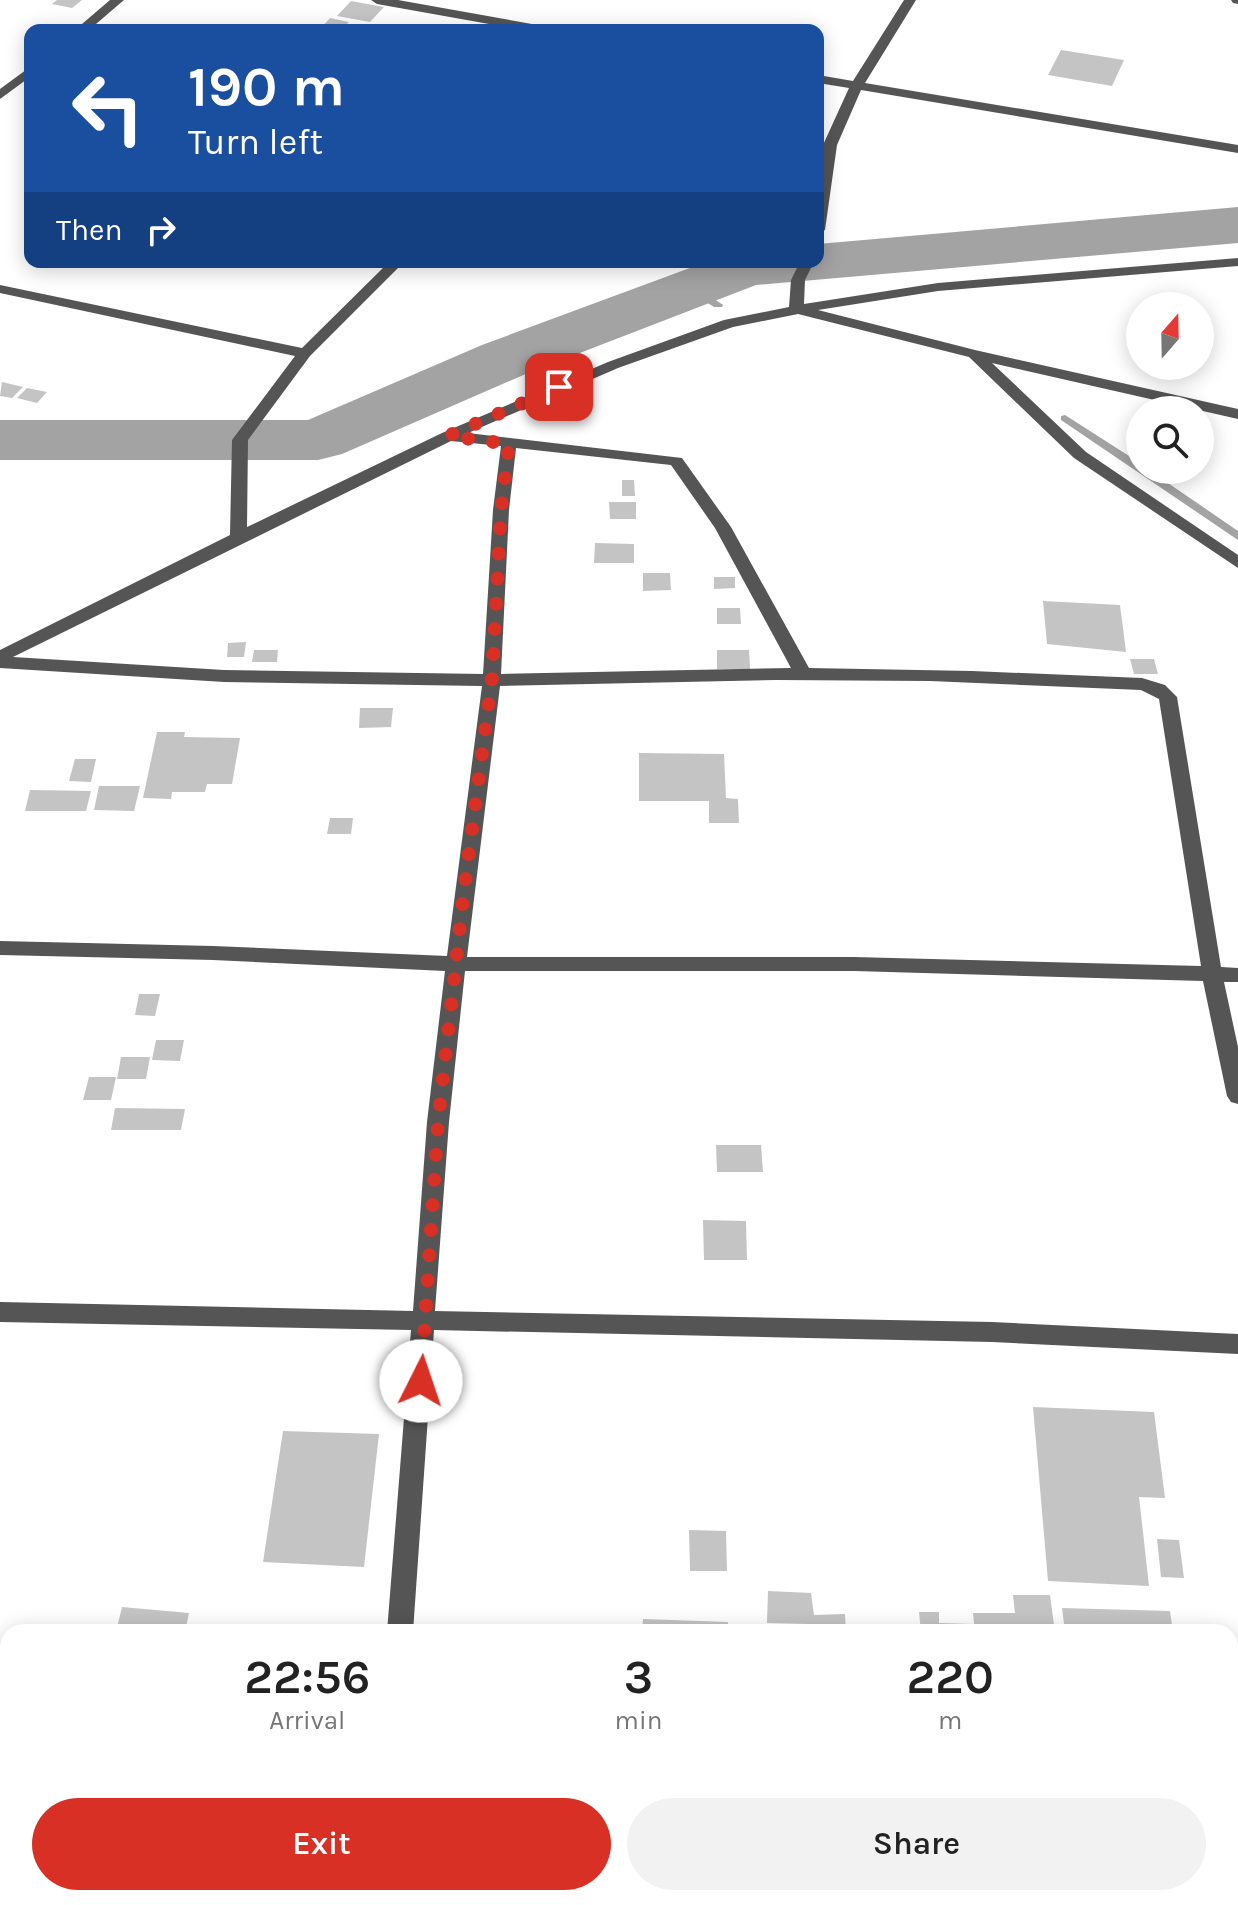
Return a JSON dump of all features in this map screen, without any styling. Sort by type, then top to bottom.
[{"type":"street","points":[[88,24],[118,0]]},
{"type":"street","points":[[377,0],[510,24]]},
{"type":"street","points":[[824,188],[830,145],[856,86],[910,0]]},
{"type":"street","points":[[2,91],[24,75]]},
{"type":"street","points":[[824,80],[1238,149]]},
{"type":"street","points":[[2,91],[24,94]]},
{"type":"street","points":[[0,659],[238,537],[448,436],[586,376],[729,323],[796,309],[938,287],[1238,262]]},
{"type":"street","points":[[238,537],[240,440],[305,353],[391,268]]},
{"type":"street","points":[[796,309],[798,280],[804,268]]},
{"type":"street","points":[[0,289],[305,353]]},
{"type":"street","points":[[796,309],[974,354],[1238,414]]},
{"type":"street","points":[[974,354],[1080,455],[1238,563]]},
{"type":"street","points":[[448,436],[676,461],[723,527],[803,674]]},
{"type":"street","points":[[401,1624],[438,1122],[492,678],[501,510],[509,444]]},
{"type":"street","points":[[0,659],[107,672],[211,675],[492,678],[803,674],[990,676],[1142,684],[1159,689],[1168,697],[1212,974],[1238,1096]]},
{"type":"street","points":[[0,948],[213,953],[455,964],[854,964],[1238,975]]},
{"type":"street","points":[[0,1312],[992,1332],[1238,1344]]},
{"type":"building","points":[[57,0],[82,0],[72,8],[52,4]]},
{"type":"building","points":[[351,1],[384,7],[370,22],[337,16]]},
{"type":"building","points":[[330,18],[349,22],[347,24],[325,24]]},
{"type":"building","points":[[1061,50],[1124,60],[1112,86],[1048,75]]},
{"type":"building","points":[[2,382],[23,387],[12,398],[0,396]]},
{"type":"building","points":[[27,388],[47,392],[37,403],[17,398]]},
{"type":"building","points":[[622,480],[634,480],[635,496],[622,496]]},
{"type":"building","points":[[609,502],[636,502],[636,519],[610,519]]},
{"type":"building","points":[[595,543],[634,544],[634,563],[594,563]]},
{"type":"building","points":[[643,573],[670,573],[671,590],[643,591]]},
{"type":"building","points":[[714,577],[735,577],[735,588],[714,589]]},
{"type":"building","points":[[1043,601],[1120,605],[1126,652],[1047,644]]},
{"type":"building","points":[[717,608],[740,608],[741,624],[717,624]]},
{"type":"building","points":[[246,642],[244,657],[227,657],[228,643]]},
{"type":"building","points":[[254,650],[278,650],[277,662],[252,662]]},
{"type":"building","points":[[717,650],[749,650],[750,669],[717,669]]},
{"type":"building","points":[[1130,659],[1154,659],[1158,674],[1134,674]]},
{"type":"building","points":[[360,708],[393,708],[391,727],[359,728]]},
{"type":"building","points":[[157,732],[185,732],[184,737],[240,738],[232,784],[207,784],[205,792],[172,792],[171,799],[143,798]]},
{"type":"building","points":[[639,753],[724,754],[726,798],[738,799],[739,823],[709,823],[709,801],[639,801]]},
{"type":"building","points":[[75,759],[96,759],[91,782],[69,781]]},
{"type":"building","points":[[99,786],[140,786],[134,811],[94,810]]},
{"type":"building","points":[[30,790],[91,791],[86,811],[25,811]]},
{"type":"building","points":[[330,818],[353,818],[351,834],[327,834]]},
{"type":"building","points":[[139,994],[160,994],[155,1016],[135,1015]]},
{"type":"building","points":[[156,1040],[184,1040],[180,1061],[152,1060]]},
{"type":"building","points":[[121,1057],[150,1057],[146,1079],[117,1079]]},
{"type":"building","points":[[89,1077],[116,1077],[111,1100],[83,1100]]},
{"type":"building","points":[[115,1108],[185,1109],[181,1130],[111,1130]]},
{"type":"building","points":[[716,1145],[761,1145],[763,1172],[717,1172]]},
{"type":"building","points":[[703,1220],[746,1221],[747,1260],[704,1260]]},
{"type":"building","points":[[1033,1407],[1154,1412],[1165,1498],[1139,1497],[1149,1586],[1048,1581]]},
{"type":"building","points":[[283,1431],[379,1434],[364,1567],[263,1562]]},
{"type":"building","points":[[689,1530],[726,1531],[727,1571],[690,1571]]},
{"type":"building","points":[[1157,1539],[1179,1540],[1184,1578],[1161,1577]]},
{"type":"building","points":[[768,1591],[811,1593],[814,1615],[845,1614],[846,1624],[808,1624],[767,1623]]},
{"type":"building","points":[[1013,1595],[1050,1595],[1054,1624],[974,1624],[973,1613],[1015,1613]]},
{"type":"building","points":[[122,1607],[189,1613],[187,1624],[118,1624]]},
{"type":"building","points":[[1062,1608],[1170,1611],[1172,1624],[1064,1624]]},
{"type":"building","points":[[919,1612],[939,1612],[939,1623],[974,1624],[920,1624]]},
{"type":"building","points":[[643,1619],[728,1622],[728,1624],[643,1624]]},
{"type":"waterway","points":[[824,261],[1238,225]]},
{"type":"waterway","points":[[0,440],[318,440],[505,359],[746,268]]},
{"type":"waterway","points":[[691,288],[718,305]]},
{"type":"waterway","points":[[1065,418],[1126,459]]},
{"type":"waterway","points":[[1162,484],[1238,536]]},
{"type":"route","points":[[421,1381],[438,1122],[492,678],[501,510],[509,444],[448,436],[559,387]]}]
